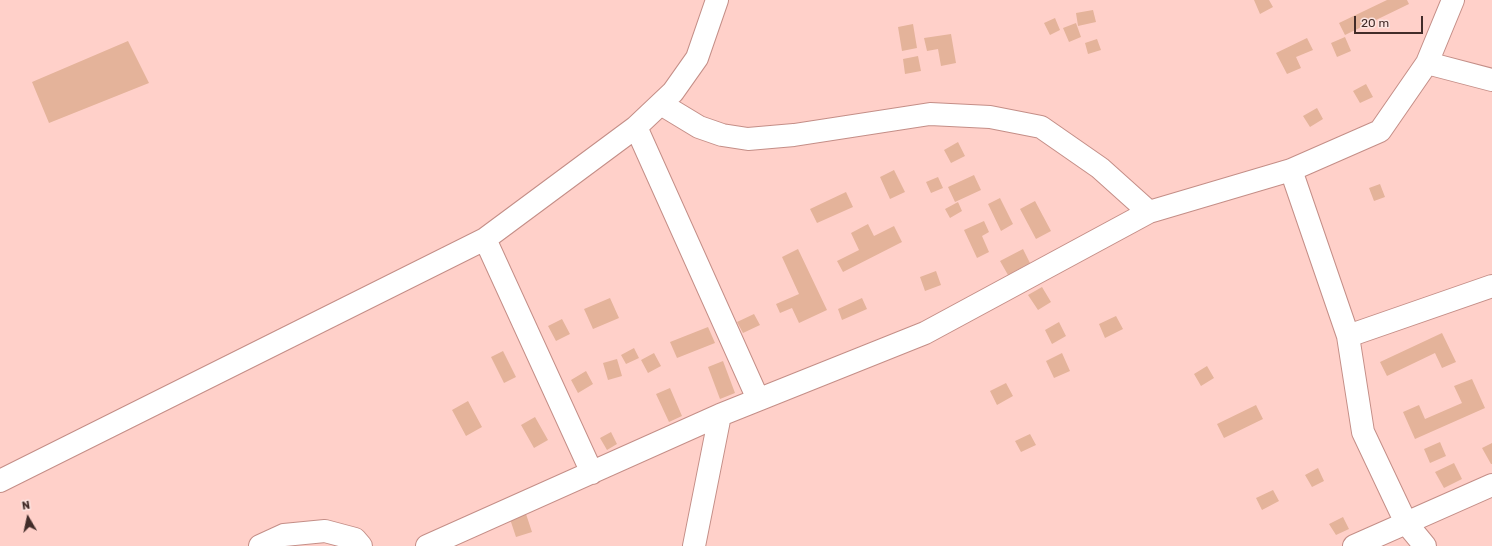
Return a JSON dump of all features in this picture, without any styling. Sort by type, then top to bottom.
[{"type":"street","points":[[0,481],[485,239],[636,127],[673,92],[697,58],[717,0]]},
{"type":"street","points":[[427,546],[720,415],[925,333],[1149,212],[1291,170],[1380,131],[1426,63],[1453,0]]},
{"type":"street","points":[[1426,63],[1492,80]]},
{"type":"street","points":[[661,104],[699,127],[722,135],[748,139],[794,135],[930,114],[990,117],[1041,127],[1100,168],[1149,212]]},
{"type":"street","points":[[636,127],[758,399]]},
{"type":"street","points":[[1291,170],[1348,336],[1363,432],[1406,523],[1425,546]]},
{"type":"street","points":[[485,239],[592,473]]},
{"type":"street","points":[[1348,336],[1492,286]]},
{"type":"street","points":[[694,546],[720,415]]},
{"type":"street","points":[[1354,546],[1492,485]]},
{"type":"street","points":[[260,546],[284,535],[324,531],[355,539],[361,546]]},
{"type":"building","points":[[1254,0],[1269,0],[1273,7],[1260,14]]},
{"type":"building","points":[[1387,0],[1407,0],[1409,4],[1345,35],[1339,23]]},
{"type":"building","points":[[1093,10],[1096,22],[1078,26],[1076,13]]},
{"type":"building","points":[[1055,18],[1060,30],[1050,35],[1044,23]]},
{"type":"building","points":[[1076,23],[1081,37],[1069,42],[1063,28]]},
{"type":"building","points":[[913,24],[917,48],[902,51],[898,27]]},
{"type":"building","points":[[951,34],[956,63],[941,66],[938,49],[927,51],[924,38]]},
{"type":"building","points":[[1345,37],[1351,51],[1337,57],[1331,43]]},
{"type":"building","points":[[1307,38],[1313,50],[1296,57],[1301,68],[1287,74],[1276,53]]},
{"type":"building","points":[[1097,39],[1101,50],[1088,54],[1085,43]]},
{"type":"building","points":[[128,41],[149,83],[49,123],[32,82]]},
{"type":"building","points":[[918,56],[921,71],[905,74],[903,59]]},
{"type":"building","points":[[1366,84],[1373,97],[1360,103],[1353,91]]},
{"type":"building","points":[[1317,108],[1323,119],[1310,127],[1303,116]]},
{"type":"building","points":[[958,142],[965,156],[951,163],[944,150]]},
{"type":"building","points":[[894,170],[905,192],[890,199],[880,177]]},
{"type":"building","points":[[974,175],[981,190],[955,202],[948,187]]},
{"type":"building","points":[[938,177],[943,188],[931,193],[926,182]]},
{"type":"building","points":[[1380,184],[1385,197],[1374,201],[1369,188]]},
{"type":"building","points":[[846,192],[853,207],[817,223],[810,209]]},
{"type":"building","points":[[1000,198],[1013,224],[1001,231],[988,204]]},
{"type":"building","points":[[1035,201],[1051,231],[1036,239],[1020,209]]},
{"type":"building","points":[[958,202],[962,211],[950,218],[945,209]]},
{"type":"building","points":[[984,221],[989,232],[982,236],[989,252],[977,258],[964,230]]},
{"type":"building","points":[[868,224],[874,236],[894,226],[902,242],[843,272],[837,261],[859,250],[851,233]]},
{"type":"building","points":[[798,249],[827,310],[799,323],[792,308],[780,313],[776,304],[799,294],[782,257]]},
{"type":"building","points":[[1023,249],[1030,263],[1008,275],[1000,261]]},
{"type":"building","points":[[936,271],[941,285],[925,291],[920,277]]},
{"type":"building","points":[[1042,287],[1051,302],[1038,310],[1028,295]]},
{"type":"building","points":[[610,298],[619,318],[593,329],[584,309]]},
{"type":"building","points":[[862,298],[867,309],[842,320],[838,309]]},
{"type":"building","points":[[754,314],[760,325],[743,333],[737,322]]},
{"type":"building","points":[[1116,316],[1123,329],[1105,338],[1099,324]]},
{"type":"building","points":[[562,319],[570,334],[556,341],[548,326]]},
{"type":"building","points":[[1059,322],[1066,336],[1052,344],[1045,330]]},
{"type":"building","points":[[708,327],[715,343],[677,358],[670,342]]},
{"type":"building","points":[[1442,333],[1456,362],[1442,368],[1435,353],[1387,376],[1380,362]]},
{"type":"building","points":[[634,348],[639,358],[626,364],[621,355]]},
{"type":"building","points":[[503,351],[516,377],[504,383],[491,357]]},
{"type":"building","points":[[654,353],[661,366],[648,373],[641,360]]},
{"type":"building","points":[[1062,353],[1070,371],[1054,378],[1046,361]]},
{"type":"building","points":[[617,359],[622,376],[608,380],[603,363]]},
{"type":"building","points":[[723,361],[735,393],[720,399],[708,367]]},
{"type":"building","points":[[1207,366],[1214,378],[1201,386],[1194,374]]},
{"type":"building","points":[[586,371],[593,384],[578,393],[571,380]]},
{"type":"building","points":[[1472,379],[1485,408],[1415,439],[1403,412],[1419,405],[1425,419],[1462,403],[1454,386]]},
{"type":"building","points":[[1006,383],[1013,396],[997,405],[990,391]]},
{"type":"building","points":[[670,388],[682,416],[669,422],[656,394]]},
{"type":"building","points":[[468,401],[482,427],[466,436],[452,410]]},
{"type":"building","points":[[1256,405],[1263,419],[1224,438],[1217,424]]},
{"type":"building","points":[[535,417],[548,440],[534,448],[521,425]]},
{"type":"building","points":[[611,432],[617,444],[607,450],[600,438]]},
{"type":"building","points":[[1030,434],[1036,445],[1021,452],[1015,441]]},
{"type":"building","points":[[1440,442],[1446,456],[1430,463],[1424,449]]},
{"type":"building","points":[[1492,443],[1492,464],[1491,464],[1482,448]]},
{"type":"building","points":[[1454,463],[1462,479],[1444,488],[1435,472]]},
{"type":"building","points":[[1318,468],[1324,481],[1312,487],[1305,475]]},
{"type":"building","points":[[1273,490],[1279,501],[1262,510],[1256,498]]},
{"type":"building","points":[[526,514],[532,532],[516,537],[510,519]]},
{"type":"building","points":[[1343,517],[1349,529],[1336,535],[1329,524]]}]
